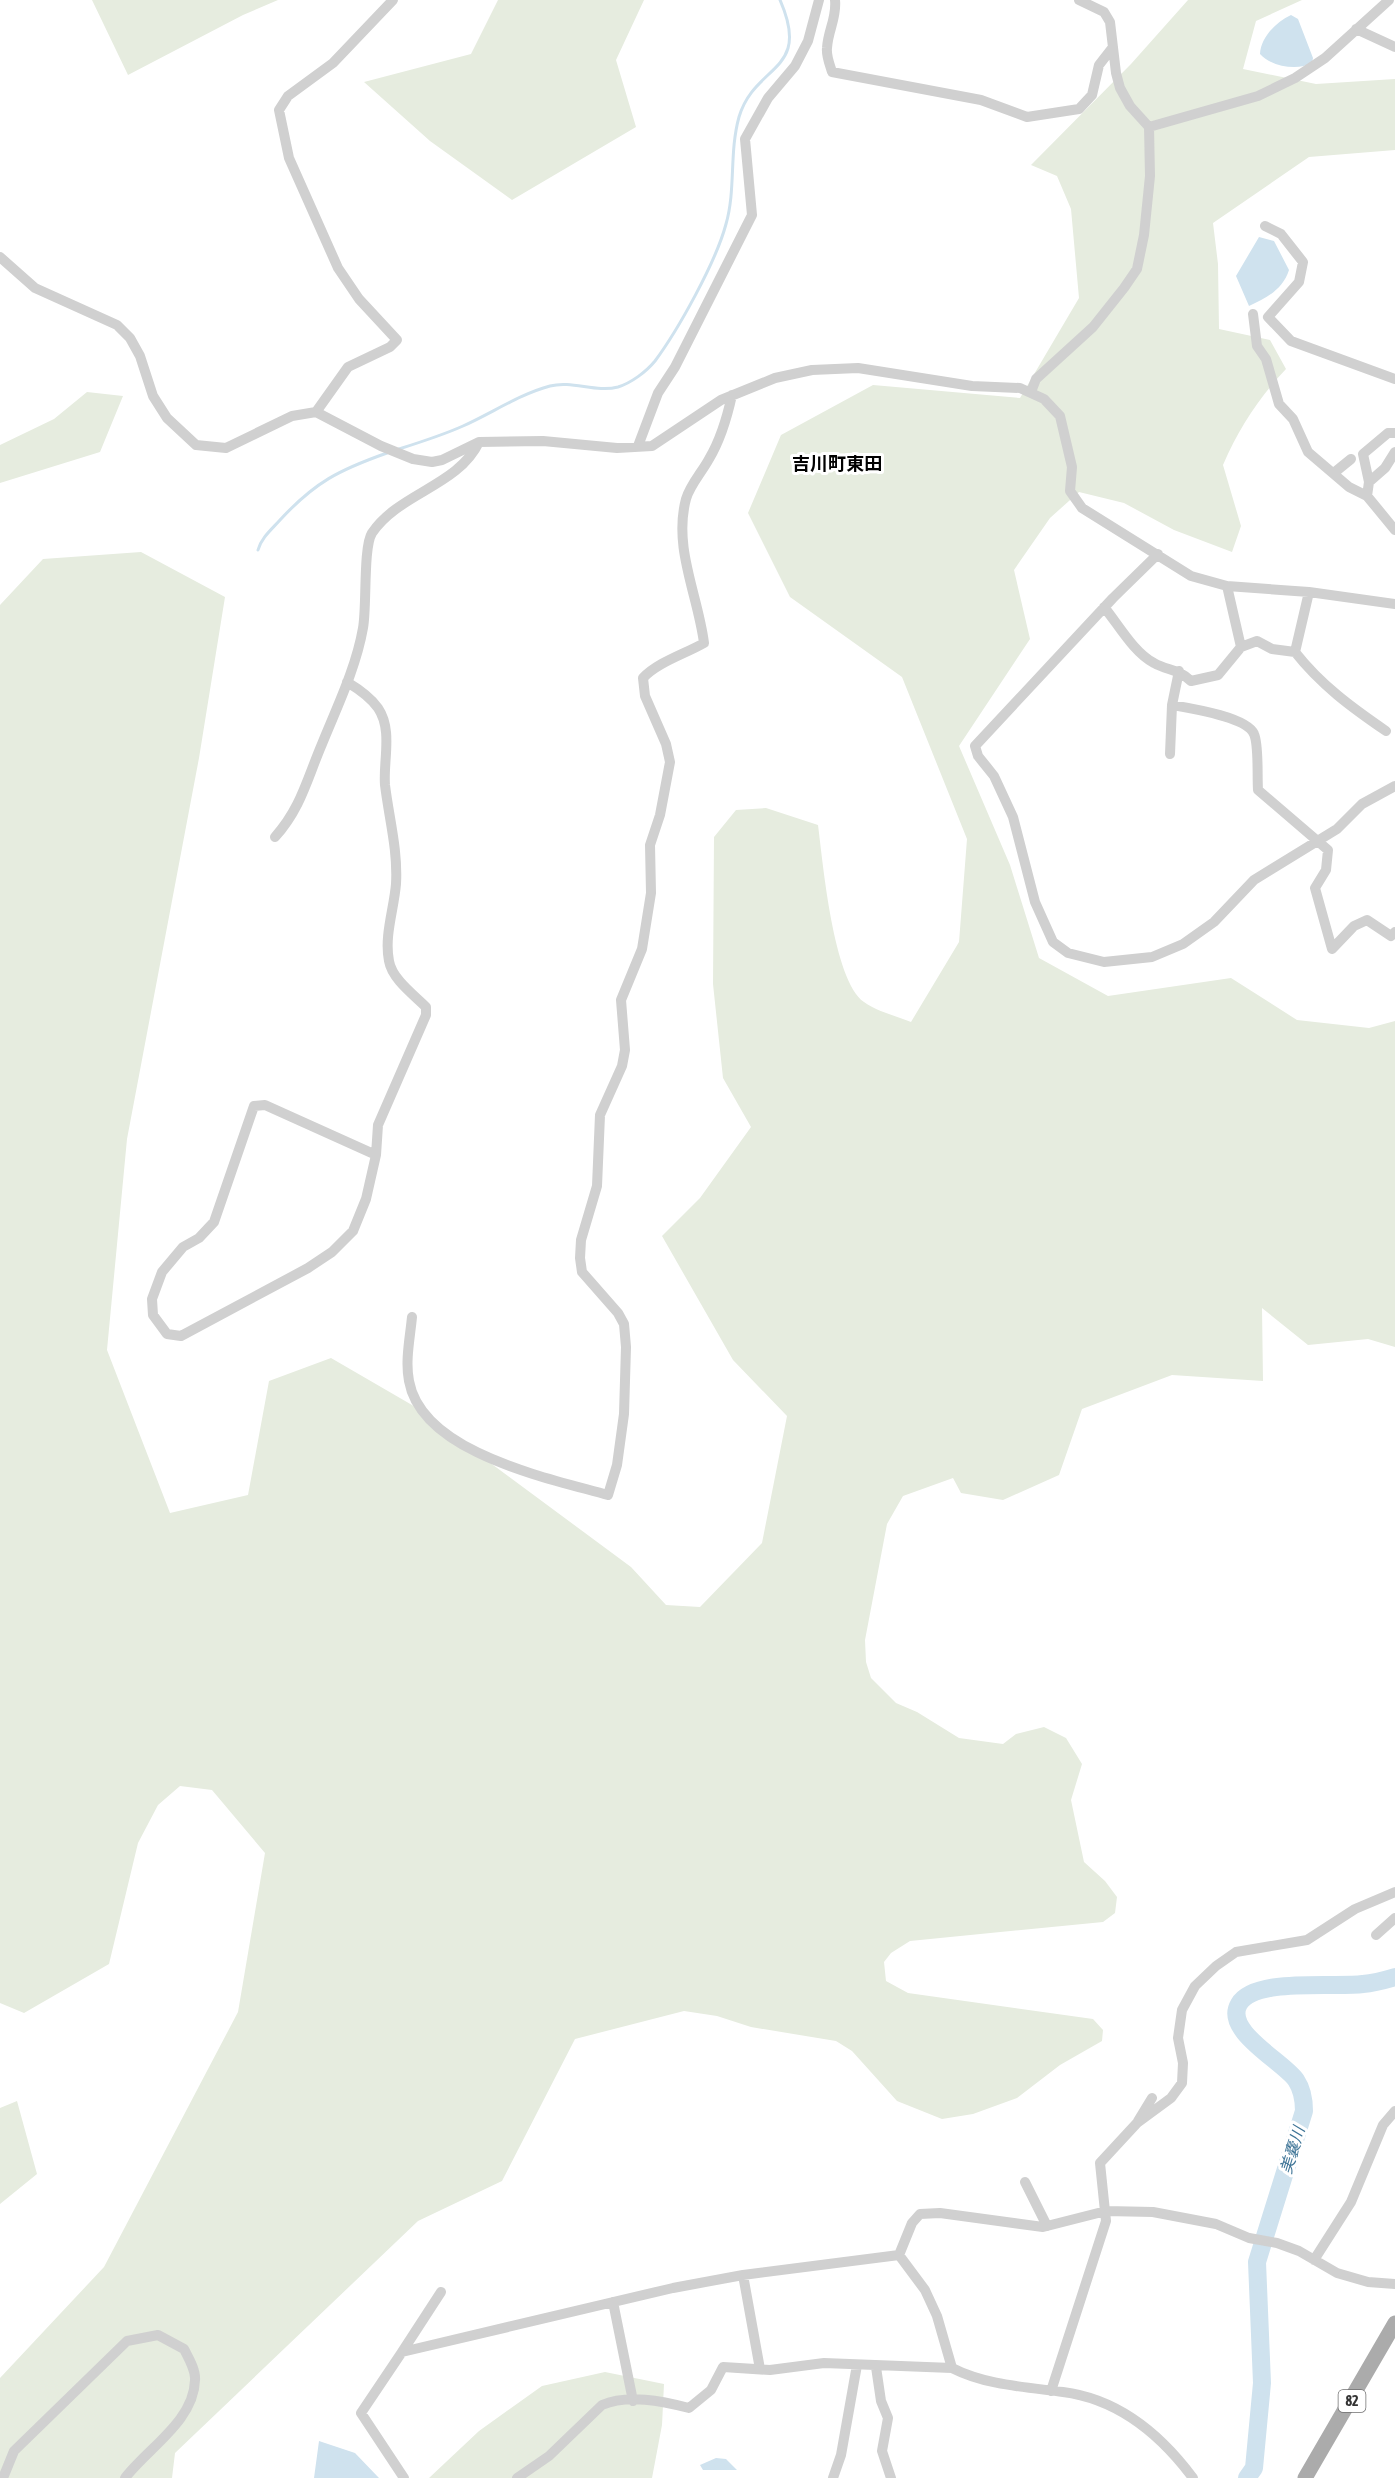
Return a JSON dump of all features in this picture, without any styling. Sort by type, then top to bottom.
[{"type":"main road","name":"82","points":[[1305,2478],[1395,2323]]},
{"type":"street","points":[[316,412],[348,367],[390,348],[397,340],[359,299],[338,267],[289,158],[279,110],[288,96],[333,63],[393,0]]},
{"type":"street","points":[[638,446],[658,393],[675,367],[752,215],[745,139],[768,98],[795,66],[808,41],[819,0]]},
{"type":"street","points":[[835,0],[837,15],[831,25],[826,51],[832,72],[981,100],[1027,117],[1079,109],[1092,95],[1099,65],[1113,47]]},
{"type":"street","points":[[1078,0],[1104,12]]},
{"type":"street","points":[[1031,392],[1036,379],[1093,327],[1137,268],[1144,235],[1150,176],[1149,127],[1130,106],[1120,87],[1110,22],[1104,12],[1104,0]]},
{"type":"street","points":[[1149,127],[1258,96],[1295,78],[1325,58],[1389,0]]},
{"type":"street","points":[[1356,29],[1395,47]]},
{"type":"street","points":[[1265,226],[1281,234],[1303,262],[1299,282],[1268,317],[1291,340],[1395,379]]},
{"type":"street","points":[[0,257],[35,288],[117,325],[130,338],[140,356],[153,396],[167,418],[196,445],[226,448],[292,416],[316,412],[381,446],[413,459],[442,460],[479,442],[543,441],[617,448],[652,446],[732,395],[775,378],[812,370],[858,368],[972,386],[1020,388],[1044,399],[1060,416],[1072,466],[1070,492],[1082,508],[1191,576],[1227,586],[1309,592],[1395,604]]},
{"type":"street","points":[[1253,314],[1257,346],[1266,359],[1279,404],[1293,419],[1308,452],[1335,472],[1349,487],[1367,496],[1395,530]]},
{"type":"street","points":[[412,1317],[408,1362],[409,1382],[416,1401],[425,1415],[447,1435],[458,1444],[495,1461],[608,1495],[617,1465],[624,1414],[626,1347],[624,1324],[618,1313],[582,1272],[580,1258],[581,1240],[597,1186],[600,1115],[622,1066],[625,1050],[621,1000],[629,974],[642,949],[651,893],[650,845],[660,815],[670,762],[666,744],[645,696],[643,678],[652,668],[704,643],[701,621],[688,573],[682,522],[687,496],[724,430],[732,395]]},
{"type":"street","points":[[1367,496],[1369,482],[1363,454],[1388,434],[1395,433]]},
{"type":"street","points":[[275,837],[296,808],[347,682],[363,630],[371,534],[390,513],[461,467],[472,457],[479,442]]},
{"type":"street","points":[[1369,482],[1385,468],[1395,452]]},
{"type":"street","points":[[1335,472],[1351,459]]},
{"type":"street","points":[[1158,554],[1104,607],[975,746],[978,756],[994,776],[1014,816],[1035,902],[1053,942],[1068,953],[1104,962],[1152,957],[1183,944],[1214,922],[1254,880],[1319,841],[1337,829],[1362,804],[1395,786]]},
{"type":"street","points":[[1227,586],[1241,647]]},
{"type":"street","points":[[1295,652],[1309,592]]},
{"type":"street","points":[[1104,607],[1137,648],[1153,663],[1179,670],[1191,681],[1218,675],[1241,647],[1257,641],[1272,649],[1295,652],[1315,677],[1341,700],[1386,731]]},
{"type":"street","points":[[1170,754],[1172,705],[1179,670]]},
{"type":"street","points":[[347,682],[378,708],[382,718],[387,741],[385,783],[396,884],[389,935],[389,963],[397,976],[426,1007],[426,1015],[411,1054],[378,1125],[376,1155],[366,1199],[353,1231],[332,1252],[308,1268],[194,1330],[181,1336],[167,1334],[153,1315],[152,1299],[162,1272],[183,1247],[199,1238],[214,1222],[254,1106],[265,1106],[376,1155]]},
{"type":"street","points":[[1172,705],[1212,713],[1247,726],[1254,734],[1258,790],[1328,850],[1326,870],[1316,888],[1332,949],[1354,926],[1367,920],[1391,936],[1395,932]]},
{"type":"street","points":[[1051,2391],[1106,2221],[1100,2163],[1137,2123],[1171,2098],[1182,2083],[1183,2062],[1178,2038],[1182,2010],[1195,1986],[1216,1966],[1236,1952],[1307,1940],[1354,1909],[1395,1892]]},
{"type":"street","points":[[1376,1935],[1395,1918]]},
{"type":"street","points":[[1137,2123],[1152,2098]]},
{"type":"street","points":[[1314,2260],[1351,2202],[1383,2125],[1395,2111]]},
{"type":"street","points":[[1025,2182],[1047,2226]]},
{"type":"street","points":[[899,2255],[912,2223],[920,2214],[940,2213],[1003,2223],[1047,2226],[1106,2211],[1153,2212],[1216,2224],[1249,2238],[1277,2243],[1337,2273],[1368,2282],[1395,2284]]},
{"type":"street","points":[[402,2352],[613,2302],[743,2276],[899,2255]]},
{"type":"street","points":[[899,2255],[925,2290],[937,2316],[952,2368]]},
{"type":"street","points":[[743,2276],[760,2369]]},
{"type":"street","points":[[404,2478],[361,2413],[441,2292]]},
{"type":"street","points":[[613,2302],[633,2401]]},
{"type":"street","points":[[3,2478],[14,2451],[127,2341],[158,2335],[184,2349],[196,2378],[190,2404],[170,2431],[125,2478]]},
{"type":"street","points":[[517,2478],[549,2456],[602,2405],[612,2401],[658,2401],[689,2408],[711,2390],[723,2367],[760,2369],[824,2363],[876,2367],[952,2368],[972,2378],[1096,2399],[1132,2418],[1169,2447],[1193,2478]]},
{"type":"street","points":[[833,2478],[841,2456],[857,2365]]},
{"type":"street","points":[[876,2367],[881,2401],[888,2418],[882,2451],[891,2478]]},
{"type":"shaded area","points":[[92,0],[278,0],[243,15],[128,75]]},
{"type":"shaded area","points":[[498,0],[644,0],[616,60],[636,127],[512,200],[430,141],[364,82],[471,54]]},
{"type":"shaded area","points":[[1188,0],[1302,0],[1256,21],[1243,69],[1316,84],[1395,79],[1395,150],[1309,157],[1213,223],[1218,264],[1219,329],[1270,340],[1286,369],[1250,414],[1223,465],[1241,526],[1232,552],[1174,530],[1124,503],[1079,492],[1050,518],[1014,570],[1030,639],[959,746],[1010,865],[1039,958],[1108,996],[1231,978],[1297,1020],[1369,1028],[1395,1021],[1395,1347],[1368,1339],[1308,1345],[1262,1308],[1263,1381],[1172,1375],[1082,1409],[1059,1475],[1003,1500],[961,1493],[953,1478],[903,1496],[887,1524],[865,1640],[866,1662],[871,1678],[896,1703],[917,1712],[959,1738],[1003,1744],[1016,1734],[1044,1727],[1066,1738],[1082,1764],[1071,1800],[1084,1862],[1105,1881],[1117,1897],[1115,1913],[1103,1922],[910,1941],[891,1953],[884,1962],[886,1981],[908,1993],[1093,2019],[1103,2030],[1102,2041],[1060,2065],[1017,2098],[973,2114],[942,2119],[897,2101],[852,2051],[836,2041],[751,2027],[717,2016],[684,2011],[575,2039],[502,2181],[418,2221],[175,2453],[172,2478],[0,2478],[0,2378],[104,2267],[238,2012],[265,1853],[212,1790],[180,1786],[158,1805],[138,1843],[109,1964],[24,2013],[0,2003],[0,605],[43,559],[141,552],[225,597],[199,758],[127,1139],[107,1350],[170,1513],[248,1495],[269,1381],[331,1358],[412,1405],[631,1567],[666,1605],[700,1607],[762,1543],[787,1416],[733,1360],[662,1236],[700,1198],[751,1127],[723,1078],[713,984],[714,837],[736,810],[766,808],[818,825],[831,920],[844,970],[853,990],[869,1005],[911,1022],[959,942],[967,839],[902,677],[790,597],[748,513],[781,435],[873,385],[1020,398],[1079,298],[1071,209],[1057,176],[1031,165],[1131,64]]},
{"type":"shaded area","points":[[87,392],[123,396],[100,452],[0,483],[0,445],[54,419]]},
{"type":"shaded area","points":[[17,2101],[37,2174],[0,2204],[0,2108]]},
{"type":"shaded area","points":[[605,2372],[664,2384],[662,2425],[652,2478],[429,2478],[479,2431],[542,2386]]},
{"type":"water","points":[[1291,15],[1298,19],[1313,58],[1312,63],[1300,67],[1278,65],[1260,54],[1266,36]]},
{"type":"water","points":[[1259,237],[1274,241],[1289,270],[1283,283],[1274,292],[1249,306],[1236,276]]},
{"type":"water","points":[[319,2441],[355,2453],[379,2478],[314,2478]]},
{"type":"water","points":[[716,2458],[726,2459],[737,2470],[703,2470],[700,2465]]},
{"type":"waterway","points":[[399,449],[474,421],[539,389],[567,384],[601,389],[618,387],[638,377],[655,361],[695,295],[721,240],[729,211],[734,144],[739,117],[747,99],[778,66],[785,55],[789,41],[788,24],[780,0]]},
{"type":"waterway","points":[[258,550],[270,530],[305,496],[341,472],[387,453]]},
{"type":"waterway","name":"美嚢川","points":[[1247,2478],[1254,2468],[1262,2383],[1257,2262],[1304,2111],[1304,2103],[1296,2080],[1247,2035],[1239,2025],[1236,2014],[1239,2004],[1248,1996],[1261,1990],[1296,1985],[1363,1984],[1395,1977]]},
{"type":"district","name":"吉川町東田","points":[[837,464]]}]
